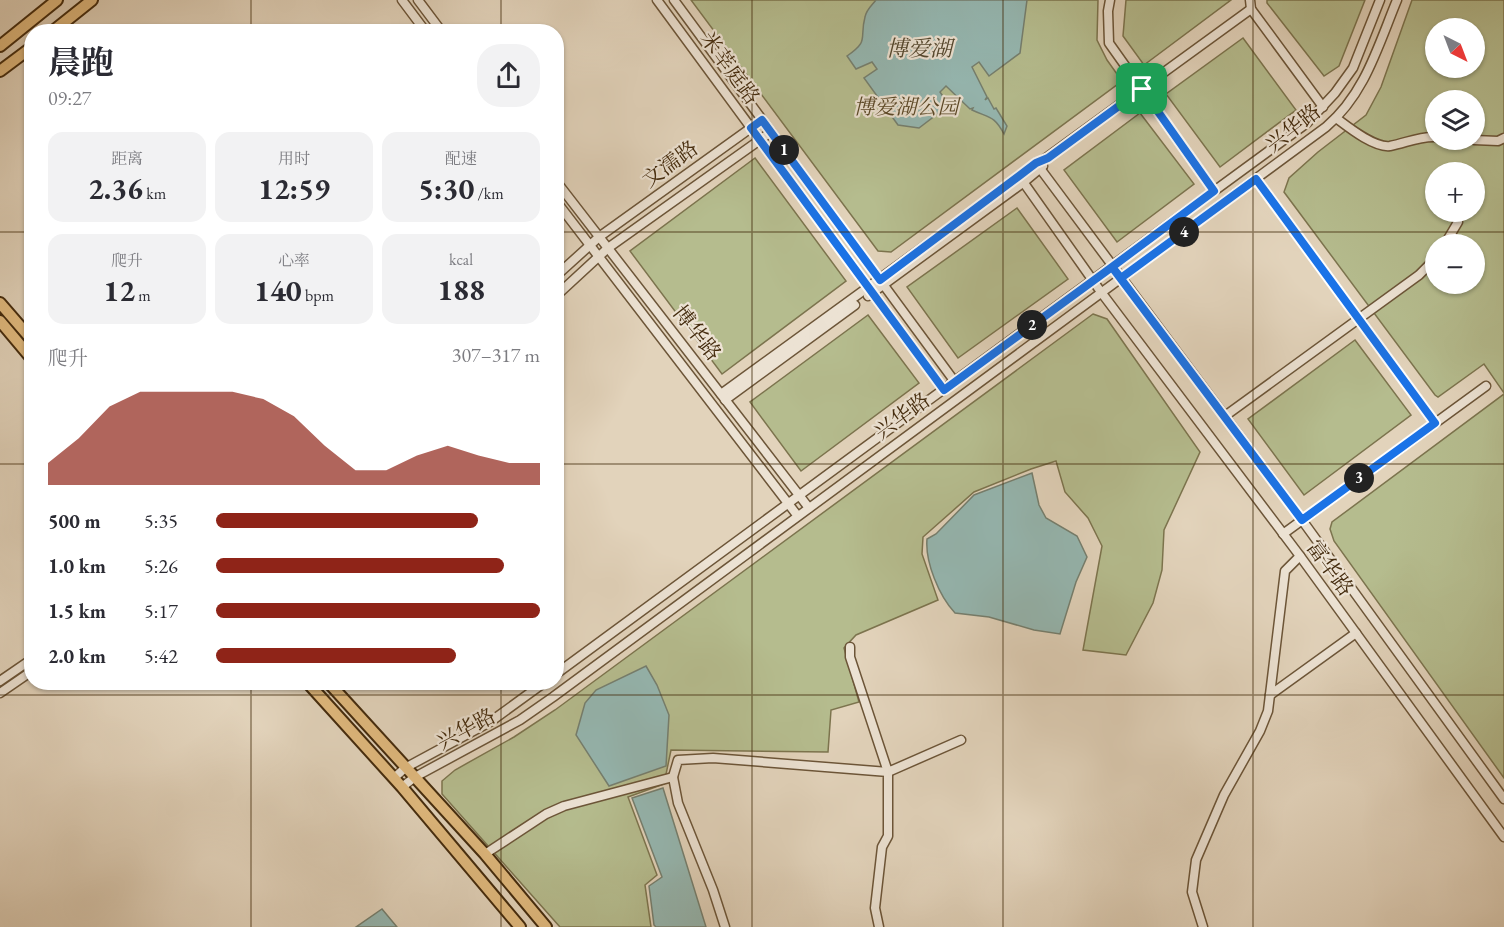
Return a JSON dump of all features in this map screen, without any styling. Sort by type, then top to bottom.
[{"type":"main road","points":[[27,24],[57,0]]},
{"type":"main road","points":[[62,24],[92,0]]},
{"type":"main road","points":[[0,46],[24,27]]},
{"type":"main road","points":[[0,71],[24,53]]},
{"type":"main road","points":[[0,303],[24,331]]},
{"type":"main road","points":[[0,321],[24,350]]},
{"type":"main road","points":[[315,690],[402,787],[520,927]]},
{"type":"main road","points":[[335,690],[485,854],[546,927]]},
{"type":"street","points":[[402,0],[420,24]]},
{"type":"street","points":[[418,0],[436,24]]},
{"type":"street","name":"米莘庭路","points":[[657,0],[944,390]]},
{"type":"street","name":"米莘庭路","points":[[674,0],[955,382]]},
{"type":"street","points":[[1110,0],[1109,43],[1214,191]]},
{"type":"street","name":"兴华路","points":[[564,668],[787,502],[955,382],[1307,123],[1353,68],[1380,0]]},
{"type":"street","name":"兴华路","points":[[564,687],[1336,118],[1365,78],[1397,0]]},
{"type":"street","points":[[723,397],[1142,89],[1251,4],[1323,106]]},
{"type":"street","points":[[1336,118],[1359,135],[1387,146],[1425,136]]},
{"type":"street","name":"文濡路","points":[[564,268],[599,237],[762,120]]},
{"type":"street","name":"文濡路","points":[[564,289],[608,248],[771,132]]},
{"type":"street","points":[[1485,140],[1498,141],[1504,138]]},
{"type":"street","name":"富华路","points":[[1038,166],[1302,520],[1504,799]]},
{"type":"street","name":"富华路","points":[[1021,179],[1101,292],[1300,556],[1504,837]]},
{"type":"street","points":[[1256,179],[1435,423]]},
{"type":"street","name":"博华路","points":[[564,191],[809,508]]},
{"type":"street","name":"博华路","points":[[564,211],[797,515]]},
{"type":"street","points":[[1451,234],[1458,222]]},
{"type":"street","points":[[1225,416],[1425,269]]},
{"type":"street","points":[[1283,534],[1486,386]]},
{"type":"street","points":[[1203,927],[1192,892],[1196,860],[1224,795],[1260,731],[1268,711],[1285,571],[1300,556]]},
{"type":"street","points":[[1270,695],[1356,633]]},
{"type":"street","points":[[850,647],[850,657],[888,772],[888,836],[882,847],[875,908],[879,927]]},
{"type":"street","points":[[0,681],[24,664]]},
{"type":"street","points":[[0,693],[24,676]]},
{"type":"street","name":"兴华路","points":[[394,778],[405,768],[490,722],[534,690]]},
{"type":"street","name":"兴华路","points":[[402,787],[415,777],[520,720],[561,690]]},
{"type":"street","points":[[725,927],[678,803],[673,777],[678,760],[713,758],[888,772],[961,740]]},
{"type":"street","points":[[485,854],[546,814],[564,806],[673,777]]},
{"type":"green space","name":"博爱湖公园","points":[[691,0],[1098,0],[1097,40],[1107,60],[1122,81],[891,252],[878,251]]},
{"type":"green space","points":[[1126,0],[1231,0],[1144,65],[1123,36]]},
{"type":"green space","points":[[1267,0],[1365,0],[1339,66],[1324,76],[1267,3]]},
{"type":"green space","points":[[1412,0],[1504,0],[1504,393],[1484,364],[1438,397],[1435,395],[1284,192],[1289,178],[1366,115],[1381,87]]},
{"type":"green space","points":[[1243,38],[1296,110],[1220,167],[1166,94]]},
{"type":"green space","points":[[1140,113],[1194,184],[1117,242],[1064,170]]},
{"type":"green space","points":[[755,158],[846,281],[722,374],[630,251]]},
{"type":"green space","points":[[1017,208],[1068,279],[958,358],[907,287]]},
{"type":"green space","points":[[1093,314],[1107,319],[1200,452],[1164,530],[1162,570],[1153,603],[1126,655],[1083,650],[1102,546],[1088,518],[1065,492],[1056,461],[974,492],[923,537],[922,554],[938,600],[856,635],[844,648],[859,702],[831,710],[828,752],[671,750],[664,784],[628,797],[657,875],[645,885],[651,927],[560,927],[442,794],[442,781],[455,770],[514,737],[555,710]]},
{"type":"green space","points":[[868,315],[919,383],[801,471],[750,402]]},
{"type":"green space","points":[[1355,340],[1411,415],[1304,495],[1248,419]]},
{"type":"green space","points":[[1504,394],[1504,778],[1334,541],[1330,529],[1332,522]]},
{"type":"water","name":"博爱湖","points":[[876,0],[1027,0],[1020,53],[989,76],[979,62],[972,67],[987,97],[985,100],[988,98],[1007,126],[1004,134],[994,120],[972,110],[973,108],[970,109],[946,86],[940,92],[949,105],[919,128],[898,125],[864,78],[877,69],[872,62],[856,69],[847,56],[859,46],[866,14]]},
{"type":"water","points":[[1032,473],[1039,505],[1046,518],[1077,536],[1087,557],[1076,582],[1060,634],[1034,630],[989,617],[955,613],[939,588],[928,558],[927,539],[936,534],[974,495]]},
{"type":"water","points":[[646,666],[657,685],[669,715],[666,766],[609,786],[576,735],[585,703],[596,690]]},
{"type":"water","points":[[663,788],[706,927],[656,927],[654,925],[649,886],[662,877],[632,798]]},
{"type":"water","points":[[382,909],[397,927],[356,927]]},
{"type":"route","points":[[1142,89],[1048,158],[1036,163],[880,280],[762,120],[751,128],[944,390],[1112,267],[1302,520],[1435,423],[1256,179],[1121,278],[1112,267],[1214,191],[1142,89]]}]
